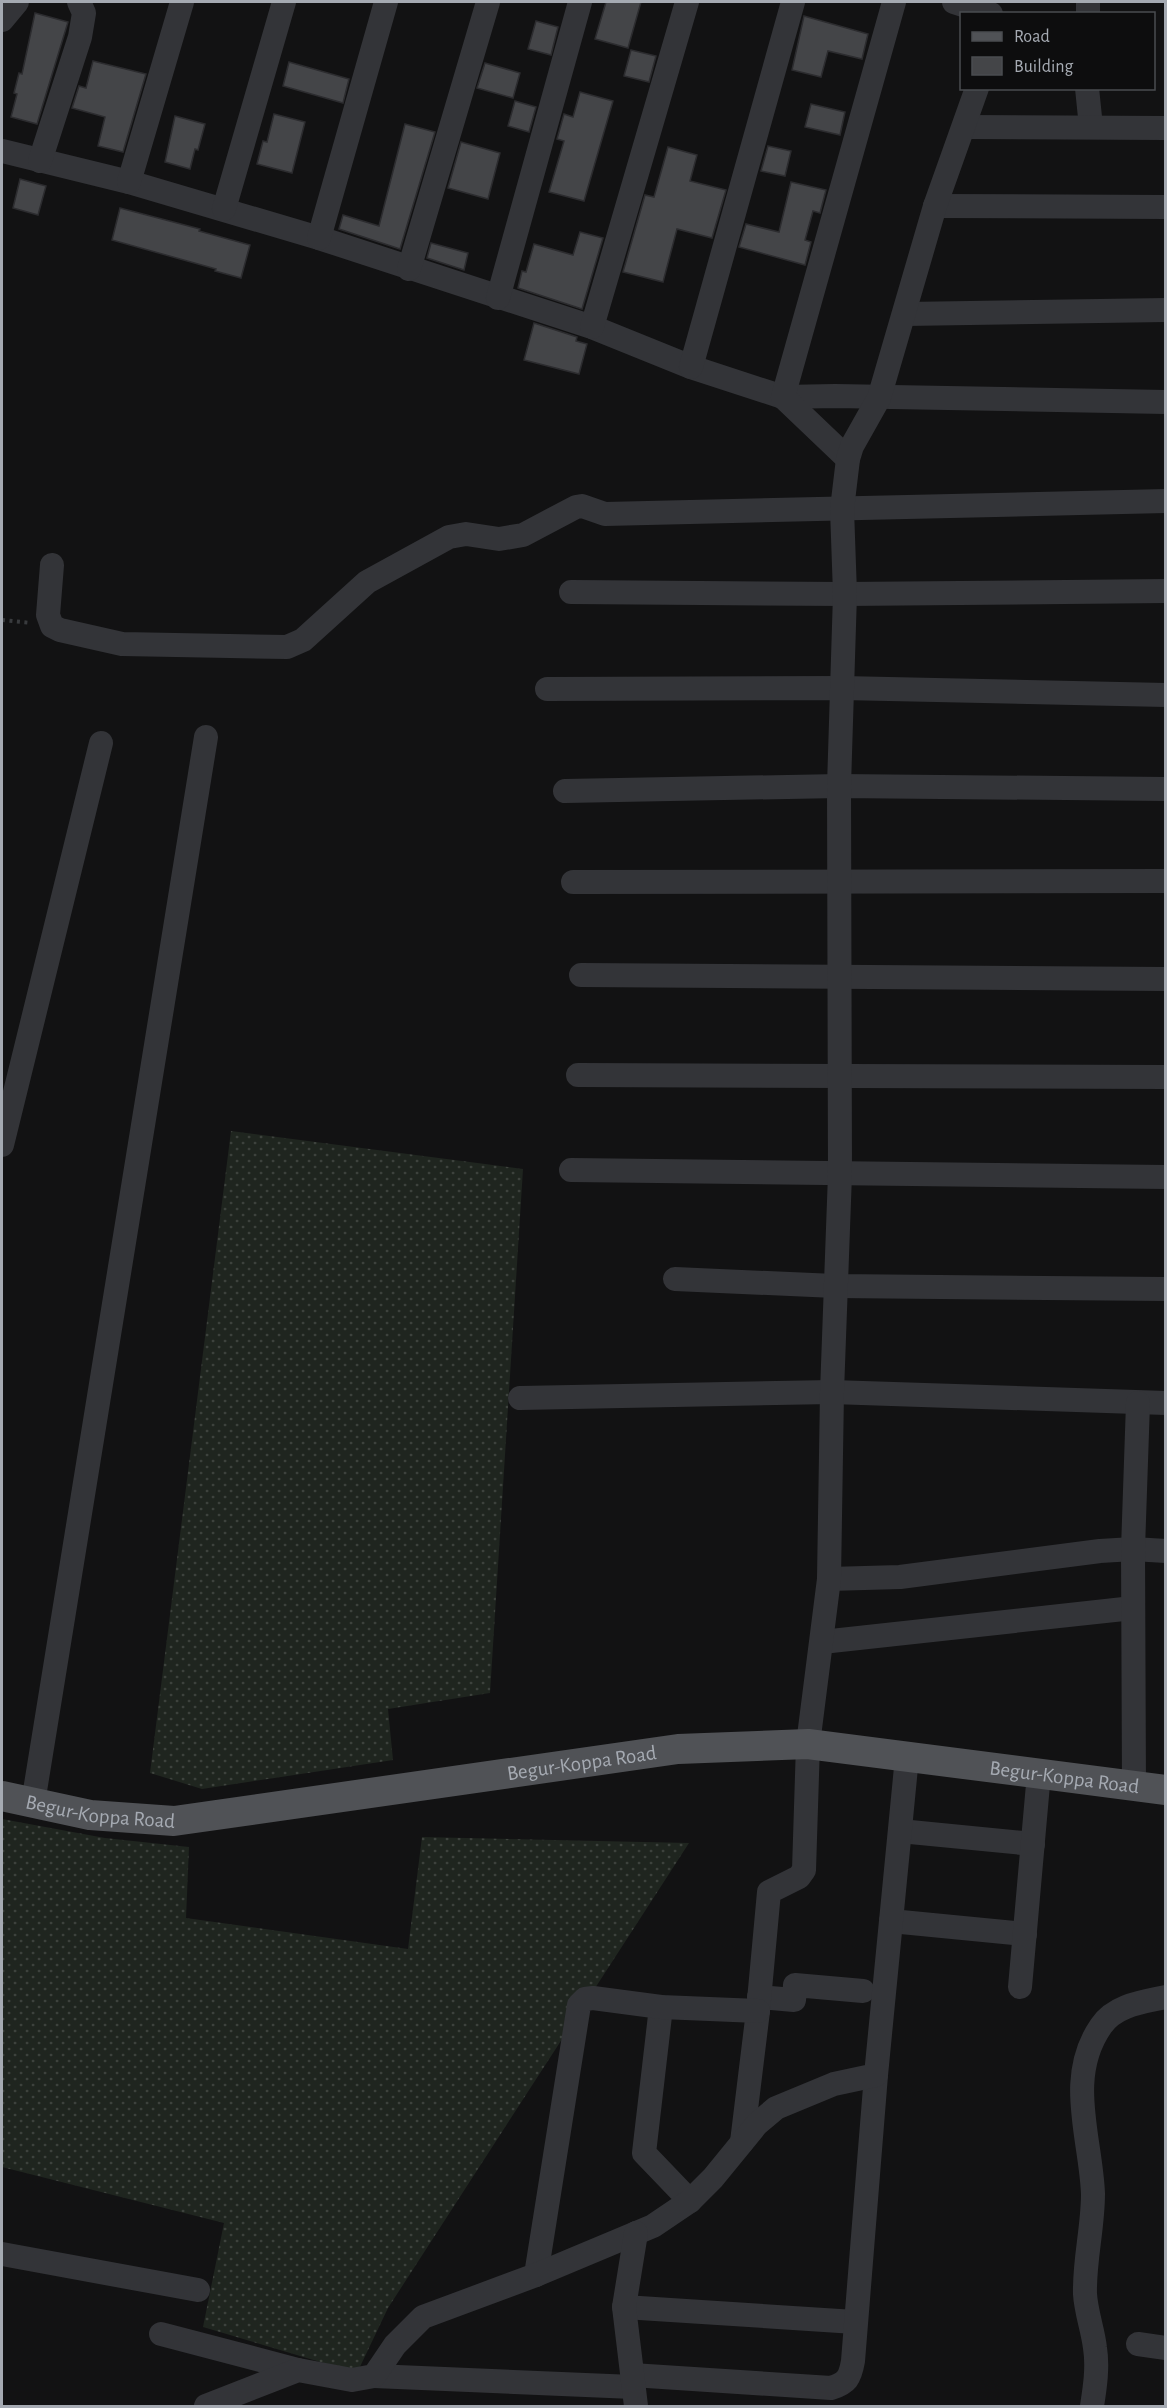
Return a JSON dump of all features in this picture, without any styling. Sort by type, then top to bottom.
[{"type":"main road","name":"Begur-Koppa Road","points":[[2,1796],[90,1815],[174,1821],[678,1749],[808,1744],[1166,1790]]},
{"type":"street","points":[[2,20],[16,2]]},
{"type":"street","points":[[40,160],[80,37],[84,14],[79,2]]},
{"type":"street","points":[[129,182],[182,2]]},
{"type":"street","points":[[224,209],[284,2]]},
{"type":"street","points":[[319,238],[386,2]]},
{"type":"street","points":[[409,269],[488,2]]},
{"type":"street","points":[[498,298],[580,2]]},
{"type":"street","points":[[592,327],[687,2]]},
{"type":"street","points":[[690,367],[792,2]]},
{"type":"street","points":[[783,397],[894,2]]},
{"type":"street","points":[[954,2],[985,12]]},
{"type":"street","points":[[742,2142],[759,2004],[769,1892],[799,1877],[804,1870],[808,1744],[830,1579],[832,1392],[840,1174],[839,786],[845,594],[842,509],[848,459],[852,446],[879,398],[936,206],[976,90]]},
{"type":"street","points":[[1087,90],[1091,127]]},
{"type":"street","points":[[965,127],[1166,128]]},
{"type":"street","points":[[2,151],[129,182],[319,238],[592,327],[690,367],[783,397],[1166,402]]},
{"type":"street","points":[[936,206],[1166,207]]},
{"type":"street","points":[[905,314],[1166,310]]},
{"type":"street","points":[[783,397],[848,459]]},
{"type":"street","points":[[52,565],[48,615],[52,626],[60,630],[122,644],[287,647],[303,640],[367,582],[449,537],[466,534],[499,539],[513,538],[582,506],[605,514],[1166,501]]},
{"type":"street","points":[[571,592],[845,594],[1166,591]]},
{"type":"street","points":[[546,689],[842,688],[1166,695]]},
{"type":"street","points":[[33,1803],[206,737]]},
{"type":"street","points":[[2,1145],[101,743]]},
{"type":"street","points":[[565,791],[839,786],[1166,789]]},
{"type":"street","points":[[573,882],[1166,881]]},
{"type":"street","points":[[581,975],[840,979],[1166,979]]},
{"type":"street","points":[[578,1075],[1166,1077]]},
{"type":"street","points":[[570,1170],[1166,1177]]},
{"type":"street","points":[[675,1279],[835,1286],[1166,1289]]},
{"type":"street","points":[[520,1398],[832,1392],[1166,1403]]},
{"type":"street","points":[[1134,1786],[1133,1549],[1138,1403]]},
{"type":"street","points":[[830,1579],[900,1576],[1053,1556],[1133,1549],[1166,1551]]},
{"type":"street","points":[[822,1642],[1133,1608]]},
{"type":"street","points":[[161,2334],[298,2370],[352,2380],[374,2376],[634,2390],[831,2388],[844,2384],[851,2376],[876,2075],[907,1757]]},
{"type":"street","points":[[1020,1987],[1039,1773]]},
{"type":"street","points":[[900,1831],[1033,1844]]},
{"type":"street","points":[[891,1921],[1025,1934]]},
{"type":"street","points":[[536,2275],[579,2005],[585,1999],[593,1998],[661,2007],[759,2004],[794,2000],[795,1985],[863,1991]]},
{"type":"street","points":[[1092,2406],[1096,2383],[1096,2350],[1085,2286],[1093,2194],[1080,2095],[1082,2076],[1088,2050],[1101,2026],[1109,2017],[1133,2004],[1166,1997]]},
{"type":"street","points":[[661,2007],[644,2153],[690,2201]]},
{"type":"street","points":[[374,2376],[395,2346],[423,2317],[536,2275],[653,2226],[690,2201],[757,2124],[776,2108],[834,2084],[876,2075]]},
{"type":"street","points":[[634,2390],[624,2307],[636,2233]]},
{"type":"street","points":[[2,2254],[198,2290]]},
{"type":"street","points":[[624,2307],[855,2322]]},
{"type":"street","points":[[1138,2344],[1166,2348]]},
{"type":"street","points":[[206,2406],[298,2370]]},
{"type":"shaded area","points":[[231,1131],[523,1169],[490,1693],[388,1709],[393,1760],[202,1789],[150,1773]]},
{"type":"shaded area","points":[[2,1819],[105,1838],[189,1847],[186,1918],[408,1949],[422,1837],[689,1843],[388,2308],[357,2373],[203,2327],[224,2223],[2,2167]]},
{"type":"building","points":[[606,2],[641,2],[628,48],[595,39]]},
{"type":"building","points":[[35,13],[68,22],[37,124],[11,117],[17,94],[14,93],[19,73],[22,74]]},
{"type":"building","points":[[804,16],[868,34],[862,59],[828,51],[821,77],[792,70]]},
{"type":"building","points":[[536,21],[558,27],[551,55],[528,49]]},
{"type":"building","points":[[631,50],[656,56],[649,82],[624,76]]},
{"type":"building","points":[[93,61],[146,74],[123,152],[98,146],[105,117],[72,108],[79,86],[86,88]]},
{"type":"building","points":[[289,62],[349,79],[343,103],[283,86]]},
{"type":"building","points":[[485,63],[520,73],[513,98],[477,88]]},
{"type":"building","points":[[580,92],[613,101],[584,201],[549,192],[564,141],[557,139],[564,114],[573,117]]},
{"type":"building","points":[[515,101],[536,107],[529,132],[508,126]]},
{"type":"building","points":[[811,104],[845,112],[840,135],[805,127]]},
{"type":"building","points":[[274,114],[305,122],[292,173],[257,164],[263,141],[267,142]]},
{"type":"building","points":[[175,116],[205,124],[190,169],[165,162]]},
{"type":"building","points":[[405,124],[435,132],[400,249],[339,229],[343,215],[379,226]]},
{"type":"building","points":[[461,142],[500,153],[488,199],[448,188]]},
{"type":"building","points":[[768,146],[791,151],[785,176],[761,171]]},
{"type":"building","points":[[668,147],[697,155],[690,181],[726,190],[712,238],[677,229],[663,282],[623,272],[645,195],[654,197]]},
{"type":"building","points":[[20,179],[46,186],[38,215],[13,208]]},
{"type":"building","points":[[791,182],[826,190],[820,213],[813,211],[805,240],[811,242],[805,265],[739,247],[746,224],[779,232]]},
{"type":"building","points":[[120,208],[250,245],[241,278],[112,240]]},
{"type":"building","points":[[580,232],[603,238],[582,309],[518,288],[522,271],[526,272],[534,244],[573,255]]},
{"type":"building","points":[[431,243],[468,253],[464,270],[427,258]]},
{"type":"building","points":[[534,323],[577,337],[576,341],[587,344],[579,374],[524,360]]}]
